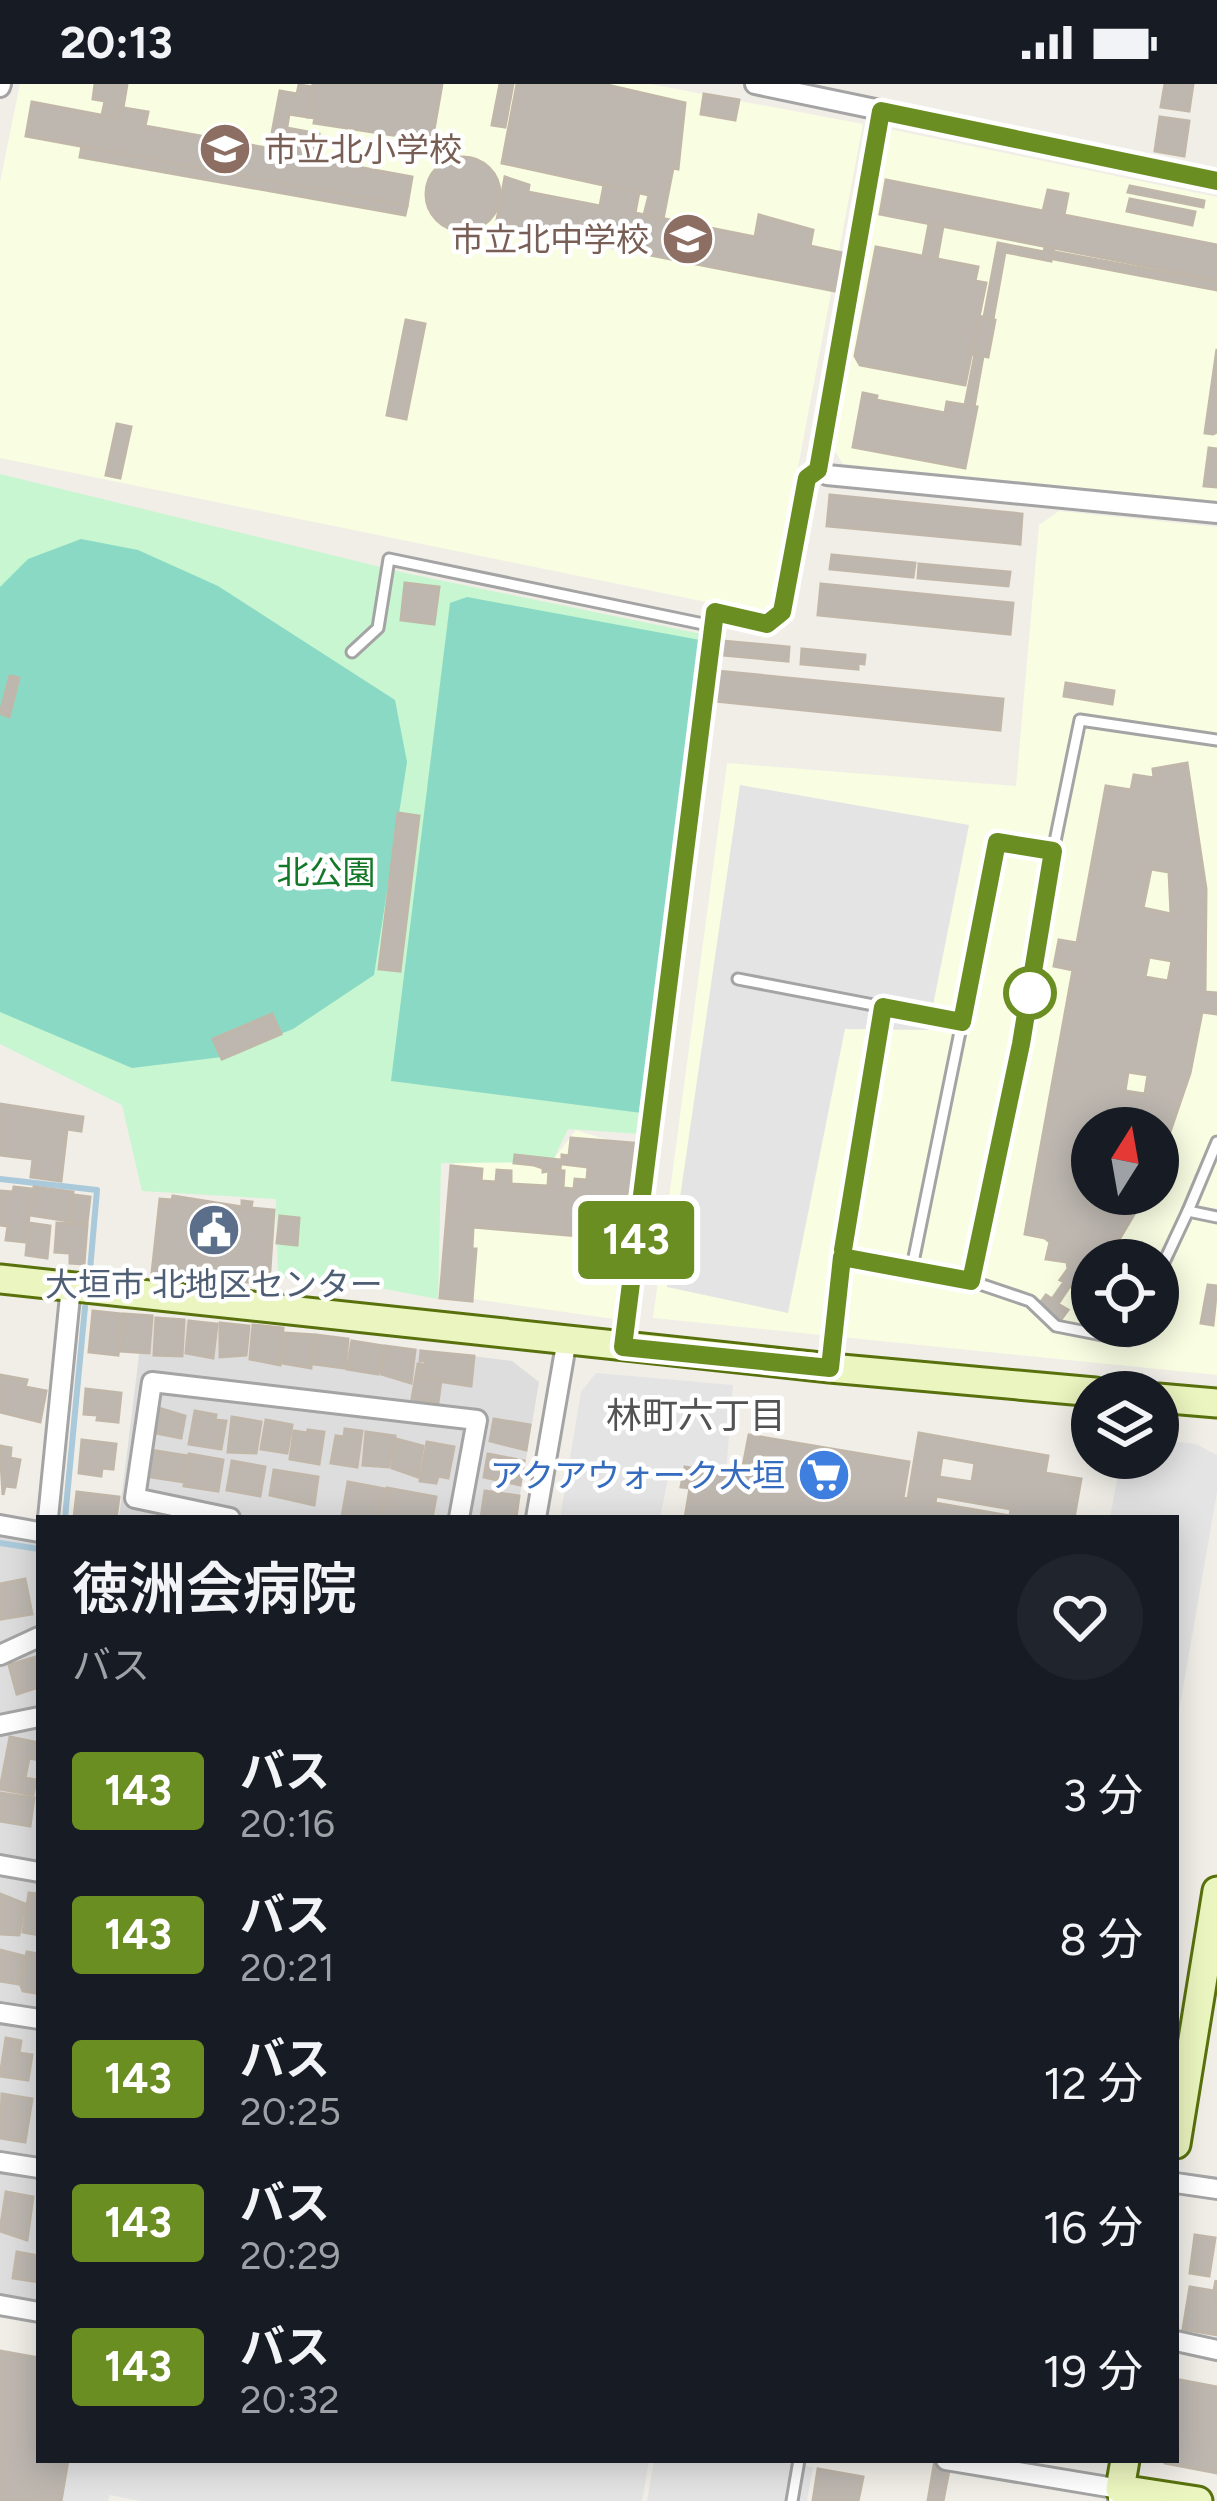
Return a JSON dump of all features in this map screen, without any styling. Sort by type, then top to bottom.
[{"type":"street","points":[[754,84],[1217,181]]},
{"type":"street","points":[[623,1347],[715,612],[767,624],[782,612],[807,478],[818,470],[881,111]]},
{"type":"street","points":[[818,470],[827,475],[1217,513]]},
{"type":"street","points":[[0,1279],[1071,1390]]},
{"type":"street","points":[[48,1515],[71,1286]]},
{"type":"street","points":[[537,1515],[567,1339]]},
{"type":"street","points":[[216,1515],[135,1498],[152,1382],[477,1420],[460,1515]]},
{"type":"street","points":[[1179,1400],[1217,1403]]},
{"type":"street","points":[[0,1525],[36,1531]]},
{"type":"street","points":[[0,1655],[36,1638]]},
{"type":"street","points":[[0,1725],[36,1718]]},
{"type":"street","points":[[0,1865],[36,1871]]},
{"type":"street","points":[[1179,2125],[1217,1891]]},
{"type":"street","points":[[0,2013],[36,2019]]},
{"type":"street","points":[[0,2162],[36,2168]]},
{"type":"street","points":[[1179,2183],[1217,2189]]},
{"type":"street","points":[[0,2305],[36,2311]]},
{"type":"street","points":[[1179,2342],[1217,2350]]},
{"type":"street","points":[[961,2463],[1119,2495],[1198,2501]]},
{"type":"street","points":[[1119,2495],[1124,2463]]},
{"type":"lane","points":[[352,652],[378,628],[388,559],[713,626]]},
{"type":"lane","points":[[971,1281],[1021,1044],[1080,721],[1217,740]]},
{"type":"lane","points":[[911,1272],[997,842],[1053,851]]},
{"type":"lane","points":[[738,979],[962,1022]]},
{"type":"lane","points":[[830,1368],[842,1257],[883,1007]]},
{"type":"lane","points":[[1174,1239],[1217,1142]]},
{"type":"lane","points":[[1187,1211],[1217,1217]]},
{"type":"lane","points":[[842,1257],[971,1281],[1030,1300],[1055,1326],[1071,1329]]},
{"type":"lane","points":[[792,2501],[798,2463]]},
{"type":"shaded area","points":[[20,84],[650,84],[863,124],[771,610],[711,603],[0,458],[0,182]]},
{"type":"shaded area","points":[[889,129],[1217,197],[1217,501],[843,464],[833,448]]},
{"type":"shaded area","points":[[1059,511],[1217,527],[1217,1375],[653,1318],[727,763],[1016,786],[1039,525]]},
{"type":"shaded area","points":[[740,785],[969,825],[928,1030],[845,1029],[788,1313],[667,1287]]},
{"type":"shaded area","points":[[576,1130],[636,1149],[614,1319],[452,1296],[454,1162],[552,1161]]},
{"type":"shaded area","points":[[144,1315],[512,1361],[539,1382],[517,1515],[119,1515]]},
{"type":"shaded area","points":[[596,1373],[733,1385],[726,1473],[669,1473],[661,1515],[560,1515],[581,1392]]},
{"type":"shaded area","points":[[1179,1442],[1196,1444],[1217,1455],[1217,1492],[1179,1711],[1179,1515],[1111,1515],[1117,1479],[1179,1479]]},
{"type":"shaded area","points":[[0,1533],[36,1538],[36,2304],[0,2299]]},
{"type":"shaded area","points":[[64,2463],[648,2463],[642,2501],[141,2501],[110,2495],[108,2501],[58,2501]]},
{"type":"shaded area","points":[[653,2463],[813,2467],[807,2501],[647,2501]]},
{"type":"green space","name":"北公園","points":[[0,474],[405,573],[706,635],[641,1134],[568,1129],[552,1162],[441,1163],[438,1299],[364,1285],[278,1277],[276,1199],[142,1191],[122,1105],[0,1044]]},
{"type":"green space","points":[[81,539],[138,550],[218,586],[395,700],[407,762],[374,975],[293,1029],[222,1057],[132,1068],[0,1012],[0,587],[28,559]]},
{"type":"green space","points":[[467,597],[700,640],[642,1113],[391,1081],[450,603]]},
{"type":"building","points":[[95,84],[127,84],[116,118],[102,115],[105,101],[93,99]]},
{"type":"building","points":[[313,84],[442,84],[432,141],[314,123],[315,118],[308,117]]},
{"type":"building","points":[[500,84],[513,84],[505,127],[492,125]]},
{"type":"building","points":[[517,84],[603,84],[685,103],[678,169],[673,168],[663,219],[644,215],[649,195],[502,163]]},
{"type":"building","points":[[1165,84],[1193,84],[1189,111],[1161,107]]},
{"type":"building","points":[[299,85],[313,87],[308,117],[289,114],[283,151],[269,149],[280,91],[297,94]]},
{"type":"building","points":[[704,94],[739,100],[735,120],[701,114]]},
{"type":"building","points":[[32,102],[116,118],[118,107],[148,112],[145,126],[283,151],[287,128],[319,134],[314,159],[412,177],[407,206],[26,136]]},
{"type":"building","points":[[1160,117],[1189,121],[1184,156],[1155,151]]},
{"type":"building","points":[[82,146],[407,206],[405,215],[80,157]]},
{"type":"building","points":[[463,157],[489,168],[500,194],[489,220],[463,231],[437,220],[426,194],[437,168]]},
{"type":"building","points":[[505,177],[529,185],[528,192],[600,206],[604,185],[639,192],[635,213],[755,237],[759,215],[813,230],[810,246],[842,253],[835,291],[496,225]]},
{"type":"building","points":[[886,180],[1043,211],[1048,190],[1068,194],[1064,215],[1217,245],[1217,280],[880,214]]},
{"type":"building","points":[[1130,186],[1204,201],[1203,207],[1128,192]]},
{"type":"building","points":[[1130,199],[1195,212],[1192,225],[1127,211]]},
{"type":"building","points":[[929,224],[943,226],[937,259],[923,256]]},
{"type":"building","points":[[998,243],[1044,252],[1045,247],[1054,248],[1051,261],[1005,252],[993,319],[984,317]]},
{"type":"building","points":[[876,247],[978,267],[975,281],[986,283],[965,385],[860,365],[855,356]]},
{"type":"building","points":[[1055,252],[1217,282],[1217,290],[1054,259]]},
{"type":"building","points":[[979,316],[995,320],[988,357],[972,354]]},
{"type":"building","points":[[406,320],[425,324],[406,419],[387,415]]},
{"type":"building","points":[[1217,349],[1217,432],[1213,434],[1205,433]]},
{"type":"building","points":[[975,354],[983,356],[974,407],[965,405]]},
{"type":"building","points":[[863,393],[877,396],[876,400],[945,413],[947,402],[977,407],[965,468],[853,447]]},
{"type":"building","points":[[117,424],[131,427],[120,478],[106,475]]},
{"type":"building","points":[[1209,448],[1217,449],[1217,487],[1204,486]]},
{"type":"building","points":[[830,495],[1022,514],[1020,544],[827,526]]},
{"type":"building","points":[[832,555],[915,563],[913,577],[830,569]]},
{"type":"building","points":[[919,564],[1010,572],[1008,586],[918,578]]},
{"type":"building","points":[[405,583],[439,587],[434,624],[401,620]]},
{"type":"building","points":[[821,584],[1013,603],[1010,634],[818,615]]},
{"type":"building","points":[[722,641],[789,647],[788,661],[721,655]]},
{"type":"building","points":[[802,649],[865,655],[864,664],[858,663],[858,669],[801,664]]},
{"type":"building","points":[[717,671],[1003,699],[1000,730],[714,701]]},
{"type":"building","points":[[10,676],[19,678],[9,717],[0,713]]},
{"type":"building","points":[[1066,683],[1114,691],[1112,704],[1064,696]]},
{"type":"building","points":[[1187,763],[1206,889],[1205,992],[1217,993],[1217,1014],[1202,1012],[1178,1107],[1071,1107],[1071,1215],[1134,1215],[1119,1239],[1071,1239],[1071,1287],[1058,1304],[1068,1310],[1057,1325],[1035,1310],[1046,1295],[1052,1299],[1064,1282],[1060,1280],[1067,1262],[1046,1259],[1050,1242],[1025,1234],[1073,970],[1054,966],[1059,940],[1077,943],[1106,786],[1131,790],[1134,775],[1154,778],[1153,769]],"holes":[[[1151,869],[1169,872],[1171,914],[1143,908]],[[1149,957],[1172,961],[1168,981],[1145,977]],[[1128,1072],[1148,1075],[1145,1094],[1125,1091]]]},
{"type":"building","points":[[398,813],[419,816],[400,971],[379,969]]},
{"type":"building","points":[[272,1014],[281,1034],[222,1059],[213,1039]]},
{"type":"building","points":[[0,1104],[83,1117],[81,1131],[67,1129],[61,1181],[31,1177],[33,1159],[0,1155]]},
{"type":"building","points":[[571,1138],[634,1143],[625,1240],[473,1227],[472,1301],[440,1298],[451,1166],[482,1169],[481,1181],[496,1182],[497,1170],[511,1171],[511,1184],[548,1186],[549,1170],[564,1171],[563,1188],[574,1189],[575,1179],[587,1180],[588,1167],[562,1164],[562,1155],[569,1156]]},
{"type":"building","points":[[515,1155],[561,1160],[560,1169],[543,1172],[534,1165],[514,1163]]},
{"type":"building","points":[[14,1187],[32,1189],[26,1242],[6,1240],[8,1226],[0,1225],[0,1191],[13,1192]]},
{"type":"building","points":[[34,1187],[73,1192],[69,1221],[30,1215]]},
{"type":"building","points":[[74,1195],[90,1197],[87,1223],[71,1222]]},
{"type":"building","name":"大垣市 北地区センター","points":[[173,1196],[242,1207],[242,1201],[252,1202],[251,1208],[274,1210],[269,1284],[152,1273],[160,1199],[172,1200]]},
{"type":"building","points":[[280,1216],[299,1218],[297,1245],[277,1243]]},
{"type":"building","points":[[29,1223],[50,1226],[47,1258],[26,1255]]},
{"type":"building","points":[[57,1223],[87,1225],[84,1264],[70,1263],[70,1253],[55,1252]]},
{"type":"building","points":[[1208,1285],[1217,1286],[1213,1325],[1201,1323]]},
{"type":"building","points":[[93,1311],[122,1314],[118,1355],[89,1352]]},
{"type":"building","points":[[124,1314],[152,1316],[149,1353],[121,1351]]},
{"type":"building","points":[[156,1318],[184,1320],[182,1356],[154,1355]]},
{"type":"building","points":[[189,1321],[217,1324],[213,1358],[186,1353]]},
{"type":"building","points":[[220,1323],[249,1326],[246,1355],[220,1357]]},
{"type":"building","points":[[253,1325],[283,1328],[280,1365],[250,1359]]},
{"type":"building","points":[[285,1333],[314,1335],[311,1368],[282,1363]]},
{"type":"building","points":[[316,1335],[348,1339],[345,1368],[313,1364]]},
{"type":"building","points":[[352,1341],[383,1346],[378,1374],[347,1369]]},
{"type":"building","points":[[385,1346],[415,1350],[411,1383],[381,1374]]},
{"type":"building","points":[[421,1351],[474,1356],[471,1386],[424,1379],[426,1361],[420,1361]]},
{"type":"building","points":[[418,1364],[425,1365],[424,1379],[441,1380],[438,1403],[412,1399]]},
{"type":"building","points":[[0,1375],[27,1380],[25,1387],[46,1391],[40,1422],[0,1412]]},
{"type":"building","points":[[86,1389],[121,1393],[118,1422],[84,1414]]},
{"type":"building","points":[[155,1407],[185,1416],[181,1438],[151,1432]]},
{"type":"building","points":[[195,1411],[226,1421],[221,1449],[189,1444]]},
{"type":"building","points":[[232,1417],[261,1422],[256,1453],[228,1452]]},
{"type":"building","points":[[494,1419],[530,1425],[526,1450],[490,1441]]},
{"type":"building","points":[[266,1420],[292,1425],[287,1453],[261,1449]]},
{"type":"building","points":[[345,1429],[362,1431],[357,1467],[331,1463],[336,1436],[344,1437]]},
{"type":"building","points":[[294,1431],[324,1432],[319,1464],[290,1459]]},
{"type":"building","points":[[366,1432],[395,1436],[389,1467],[363,1465]]},
{"type":"building","name":"アクアウォーク大垣","points":[[919,1433],[1048,1456],[1045,1473],[1081,1479],[1075,1515],[1010,1515],[1011,1509],[936,1496],[935,1503],[1004,1515],[686,1515],[690,1488],[681,1487],[685,1467],[741,1477],[749,1435],[909,1462],[903,1498],[908,1499]],"holes":[[[942,1457],[975,1463],[972,1482],[939,1477]]]},
{"type":"building","points":[[396,1439],[423,1446],[418,1477],[392,1468]]},
{"type":"building","points":[[82,1440],[116,1444],[113,1469],[102,1468],[101,1476],[79,1473]]},
{"type":"building","points":[[427,1442],[454,1447],[448,1478],[438,1476],[436,1483],[420,1481]]},
{"type":"building","points":[[0,1446],[11,1448],[10,1458],[20,1460],[15,1487],[5,1486],[3,1495]]},
{"type":"building","points":[[150,1450],[188,1456],[184,1482],[145,1476]]},
{"type":"building","points":[[189,1454],[223,1460],[218,1491],[184,1486]]},
{"type":"building","points":[[488,1454],[524,1461],[520,1485],[484,1477]]},
{"type":"building","points":[[232,1461],[265,1467],[260,1496],[227,1490]]},
{"type":"building","points":[[274,1470],[318,1477],[314,1505],[270,1495]]},
{"type":"building","points":[[348,1482],[385,1489],[381,1515],[342,1515]]},
{"type":"building","points":[[387,1488],[436,1497],[433,1515],[382,1515]]},
{"type":"building","points":[[485,1491],[519,1496],[516,1515],[481,1515]]},
{"type":"building","points":[[77,1492],[119,1497],[116,1515],[74,1515]]},
{"type":"building","points":[[25,1579],[32,1614],[1,1619],[0,1584]]},
{"type":"building","points":[[36,1657],[36,1688],[17,1694],[9,1665]]},
{"type":"building","points":[[10,1737],[36,1742],[36,1759],[29,1758],[25,1778],[36,1780],[33,1795],[0,1789]]},
{"type":"building","points":[[0,1793],[34,1798],[30,1826],[0,1821]]},
{"type":"building","points":[[29,1893],[36,1894],[36,1934],[23,1932]]},
{"type":"building","points":[[0,1894],[25,1904],[19,1935],[0,1934]]},
{"type":"building","points":[[0,1950],[24,1956],[19,1984],[0,1981]]},
{"type":"building","points":[[27,1952],[36,1954],[36,1993],[23,1991]]},
{"type":"building","points":[[6,2038],[21,2041],[19,2053],[32,2055],[28,2080],[0,2076]]},
{"type":"building","points":[[2,2094],[32,2099],[25,2142],[0,2138]]},
{"type":"building","points":[[6,2192],[33,2197],[27,2240],[0,2231]]},
{"type":"building","points":[[1195,2235],[1215,2238],[1209,2276],[1190,2273]]},
{"type":"building","points":[[17,2252],[36,2255],[36,2282],[13,2278]]},
{"type":"building","points":[[1216,2280],[1217,2335],[1183,2329],[1190,2287],[1214,2291]]},
{"type":"building","points":[[0,2351],[36,2357],[36,2463],[67,2463],[61,2501],[0,2501]]},
{"type":"building","points":[[1180,2380],[1217,2387],[1217,2473],[1165,2463],[1179,2463]]},
{"type":"building","points":[[934,2463],[950,2463],[943,2501],[928,2501]]},
{"type":"building","points":[[818,2469],[863,2477],[858,2501],[813,2501]]},
{"type":"waterway","points":[[0,1179],[97,1190],[90,1270]]},
{"type":"waterway","points":[[65,1515],[85,1307]]},
{"type":"waterway","points":[[0,1543],[36,1549]]},
{"type":"bus line","name":"143","points":[[843,1250],[883,1007],[962,1022],[997,842],[1053,851],[1021,1044],[971,1281],[842,1257],[830,1368],[623,1347],[715,612],[767,624],[782,612],[807,478],[818,470],[881,111],[1217,181]]},
{"type":"place","name":"市立北小学校","points":[[225,149]]},
{"type":"place","name":"市立北中学校","points":[[688,239]]},
{"type":"place","name":"大垣市 北地区センター","points":[[214,1230]]},
{"type":"place","name":"アクアウォーク大垣","points":[[824,1475]]},
{"type":"district","name":"林町六丁目","points":[[696,1415]]}]
